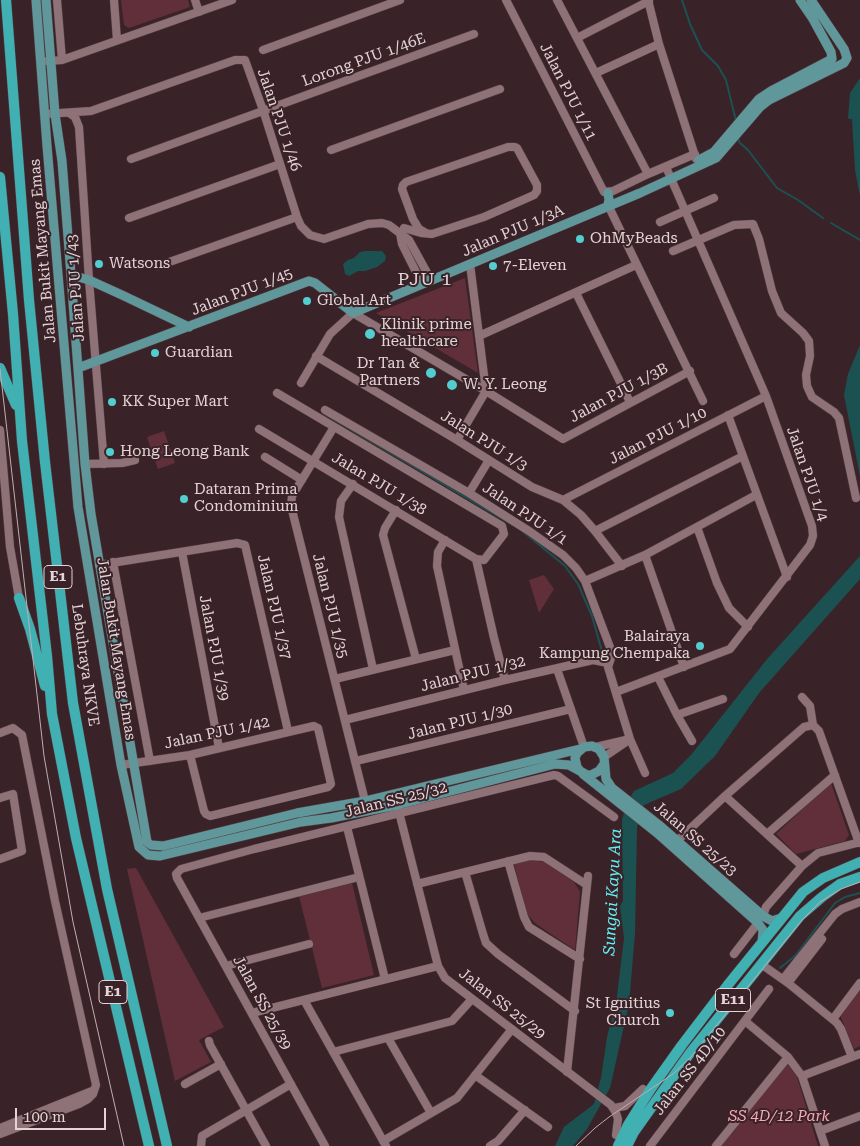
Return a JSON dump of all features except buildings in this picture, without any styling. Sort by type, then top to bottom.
[{"type":"highway","name":"Lebuhraya NKVE","points":[[6,0],[29,300],[45,462],[73,703],[107,889],[167,1146]]},
{"type":"highway","name":"E1","points":[[0,177],[24,467],[47,656],[52,714],[76,838],[149,1146]]},
{"type":"highway","points":[[0,368],[21,423]]},
{"type":"highway","points":[[19,598],[26,613],[34,641],[52,714]]},
{"type":"highway","name":"E11","points":[[617,1141],[650,1090],[714,1002],[803,892],[823,878],[860,862]]},
{"type":"highway","name":"E11","points":[[627,1146],[634,1132],[690,1053],[800,916],[840,884],[860,877]]},
{"type":"highway","points":[[611,1146],[617,1141],[643,1089],[714,1002]]},
{"type":"main road","name":"Jalan Bukit Mayang Emas","points":[[36,0],[62,161],[85,464],[99,565],[147,842],[156,846],[297,813],[365,801],[582,748]]},
{"type":"main road","name":"Jalan Bukit Mayang Emas","points":[[46,0],[45,114],[78,507],[121,765],[139,847],[148,855],[160,856],[301,822],[398,809],[555,764],[569,765],[581,772]]},
{"type":"main road","points":[[789,86],[840,66],[846,60],[844,49],[817,16],[800,0]]},
{"type":"main road","points":[[669,173],[716,158],[734,133],[760,107],[832,59],[811,0]]},
{"type":"main road","points":[[669,173],[696,157],[714,152],[723,146]]},
{"type":"main road","name":"Jalan PJU 1/3A","points":[[353,313],[629,196],[634,189],[669,173]]},
{"type":"main road","points":[[608,193],[608,205]]},
{"type":"main road","name":"Jalan PJU 1/45","points":[[72,275],[88,280],[189,327]]},
{"type":"main road","name":"Jalan PJU 1/45","points":[[78,368],[310,281],[353,313]]},
{"type":"main road","points":[[74,448],[78,458],[85,464],[81,472],[81,490],[78,507]]},
{"type":"main road","points":[[91,582],[93,571],[99,565]]},
{"type":"main road","points":[[596,747],[602,753],[604,761],[599,771],[595,774],[591,775],[581,772],[577,767],[575,758],[582,748],[596,747]]},
{"type":"main road","name":"Jalan SS 25/23","points":[[604,761],[606,779],[615,796]]},
{"type":"main road","name":"Jalan SS 25/23","points":[[581,772],[676,841],[760,920]]},
{"type":"main road","name":"Jalan SS 25/23","points":[[658,829],[666,841],[760,920]]},
{"type":"main road","points":[[666,841],[676,841]]},
{"type":"main road","points":[[762,943],[763,930],[760,920],[772,921],[781,918]]},
{"type":"street","points":[[57,0],[62,60]]},
{"type":"street","points":[[114,0],[117,40]]},
{"type":"street","points":[[195,0],[199,12]]},
{"type":"street","points":[[45,61],[62,60],[232,0]]},
{"type":"street","points":[[263,50],[400,0]]},
{"type":"street","name":"Jalan PJU 1/11","points":[[506,0],[601,189],[608,193]]},
{"type":"street","points":[[557,0],[648,174]]},
{"type":"street","points":[[577,38],[649,0],[659,44],[696,157]]},
{"type":"street","name":"Lorong PJU 1/46E","points":[[131,159],[474,34]]},
{"type":"street","points":[[596,73],[659,44]]},
{"type":"street","name":"Jalan PJU 1/46","points":[[45,114],[91,111],[240,59],[245,60],[264,110],[301,226],[310,235],[324,239],[368,224],[382,223],[402,230],[409,240],[427,282]]},
{"type":"street","points":[[331,150],[500,89]]},
{"type":"street","name":"Jalan PJU 1/43","points":[[69,113],[74,117],[79,127],[88,280],[104,464]]},
{"type":"street","points":[[409,209],[402,230],[432,234],[484,217],[534,195],[537,191],[537,185],[519,150],[515,147],[508,148],[403,184],[402,189],[409,209],[419,229],[426,233]]},
{"type":"street","points":[[129,218],[280,164]]},
{"type":"street","points":[[608,193],[648,174],[669,173]]},
{"type":"street","name":"Jalan PJU 1/4","points":[[616,692],[730,650],[810,546],[813,536],[812,526],[766,396],[669,173]]},
{"type":"street","points":[[660,222],[714,198]]},
{"type":"street","name":"Jalan PJU 1/3B","points":[[608,205],[704,400]]},
{"type":"street","points":[[158,266],[297,217]]},
{"type":"street","points":[[673,251],[734,225],[753,224],[759,239],[770,284],[781,313],[803,332],[809,341],[810,356],[806,375],[812,397],[834,412],[839,418],[856,498]]},
{"type":"street","points":[[458,440],[486,391],[470,264]]},
{"type":"street","points":[[479,336],[636,265]]},
{"type":"street","points":[[576,293],[630,402]]},
{"type":"street","points":[[301,383],[330,334],[353,313],[486,391]]},
{"type":"street","name":"Jalan PJU 1/3","points":[[316,356],[458,440],[532,487],[563,500],[595,531],[622,566]]},
{"type":"street","name":"Jalan PJU 1/3B","points":[[486,391],[563,439],[690,371]]},
{"type":"street","name":"Jalan PJU 1/1","points":[[277,394],[502,526],[504,534],[480,560]]},
{"type":"street","name":"Jalan PJU 1/10","points":[[563,500],[766,396]]},
{"type":"street","name":"Jalan PJU 1/1","points":[[325,410],[469,493],[529,531],[563,556],[585,581],[611,650],[612,655],[608,663],[616,692],[630,739],[645,773]]},
{"type":"street","points":[[728,416],[786,577]]},
{"type":"street","name":"Jalan PJU 1/35","points":[[334,427],[292,496],[291,506],[365,801]]},
{"type":"street","name":"Jalan PJU 1/38","points":[[259,429],[480,560]]},
{"type":"street","points":[[0,430],[10,547],[19,598]]},
{"type":"street","points":[[595,531],[743,456]]},
{"type":"street","points":[[265,457],[302,480]]},
{"type":"street","points":[[85,464],[122,463],[135,460]]},
{"type":"street","points":[[469,493],[488,460]]},
{"type":"street","points":[[353,484],[341,501],[339,517],[373,669]]},
{"type":"street","points":[[585,581],[645,555],[756,495]]},
{"type":"street","points":[[396,510],[383,535],[416,659]]},
{"type":"street","points":[[696,527],[717,583],[729,608],[748,627]]},
{"type":"street","points":[[445,540],[438,552],[437,566],[464,690]]},
{"type":"street","name":"Jalan PJU 1/37","points":[[99,565],[237,543],[245,545],[288,731]]},
{"type":"street","name":"Jalan PJU 1/39","points":[[182,552],[219,748]]},
{"type":"street","points":[[645,555],[684,667]]},
{"type":"street","points":[[480,560],[494,638],[506,680]]},
{"type":"street","points":[[113,562],[150,761]]},
{"type":"street","points":[[335,679],[455,650]]},
{"type":"street","name":"Jalan PJU 1/32","points":[[345,720],[593,660],[608,663]]},
{"type":"street","points":[[557,669],[582,748]]},
{"type":"street","points":[[658,677],[692,741]]},
{"type":"street","points":[[734,954],[760,920],[766,907],[802,866],[818,853],[859,842],[819,731],[813,726],[810,706],[802,697]]},
{"type":"street","points":[[677,715],[722,699]]},
{"type":"street","name":"Jalan PJU 1/30","points":[[356,761],[571,709]]},
{"type":"street","name":"Jalan PJU 1/42","points":[[121,765],[190,755],[310,726],[318,728],[331,784],[328,787],[210,816],[204,811],[190,755]]},
{"type":"street","points":[[676,841],[804,727],[813,726]]},
{"type":"street","points":[[0,733],[13,728],[22,734],[55,901],[96,1084],[96,1089],[88,1099],[80,1104],[0,1134]]},
{"type":"street","points":[[596,747],[630,739]]},
{"type":"street","points":[[604,761],[630,739]]},
{"type":"street","name":"Jalan SS 25/32","points":[[176,874],[181,869],[347,827],[398,809],[554,775],[614,817]]},
{"type":"street","points":[[767,834],[835,775]]},
{"type":"street","points":[[0,798],[13,794],[22,851],[0,859]]},
{"type":"street","points":[[725,796],[802,866]]},
{"type":"street","name":"Jalan SS 25/29","points":[[398,809],[438,966],[445,978],[612,1107]]},
{"type":"street","points":[[347,827],[384,979]]},
{"type":"street","points":[[417,884],[530,856],[544,857],[588,885]]},
{"type":"street","points":[[508,861],[524,918],[530,927],[580,959]]},
{"type":"street","points":[[466,872],[486,943],[575,1011]]},
{"type":"street","name":"Jalan SS 25/39","points":[[176,874],[176,878],[325,1146]]},
{"type":"street","points":[[567,1072],[588,876]]},
{"type":"street","points":[[199,918],[359,877]]},
{"type":"street","points":[[786,981],[835,914],[842,908],[860,902]]},
{"type":"street","points":[[786,981],[844,912],[860,908]]},
{"type":"street","points":[[226,966],[309,944]]},
{"type":"street","points":[[761,964],[786,981],[833,1019],[841,1029],[852,1057]]},
{"type":"street","points":[[252,1013],[438,966]]},
{"type":"street","points":[[833,1019],[860,983]]},
{"type":"street","name":"Jalan SS 4D/10","points":[[650,1146],[769,989]]},
{"type":"street","points":[[333,1052],[452,1020],[472,998]]},
{"type":"street","points":[[304,1000],[384,1143],[457,1098],[512,1030]]},
{"type":"street","points":[[745,1022],[788,1057],[802,1076],[825,1146]]},
{"type":"street","points":[[388,1038],[431,1113]]},
{"type":"street","points":[[209,1041],[266,1146]]},
{"type":"street","points":[[802,1076],[860,1054]]},
{"type":"street","points":[[716,1146],[788,1057]]},
{"type":"street","points":[[186,1084],[221,1064]]},
{"type":"street","points":[[476,1075],[548,1127]]},
{"type":"street","points":[[201,1146],[202,1136],[291,1084]]},
{"type":"street","points":[[0,1128],[96,1089]]},
{"type":"street","points":[[617,1141],[618,1119],[612,1107],[624,1106],[643,1089]]},
{"type":"street","points":[[490,1146],[498,1141],[525,1110]]},
{"type":"street","points":[[820,1131],[860,1116]]},
{"type":"green space","points":[[121,0],[188,0],[190,7],[129,28],[124,25]]},
{"type":"green space","points":[[465,278],[478,373],[376,313]]},
{"type":"green space","points":[[164,431],[175,463],[158,469],[147,437]]},
{"type":"green space","points":[[544,575],[554,589],[539,613],[529,580]]},
{"type":"green space","points":[[831,783],[849,835],[845,841],[796,854],[776,834]]},
{"type":"green space","points":[[530,860],[544,862],[574,882],[580,892],[575,950],[536,924],[527,914],[514,864]]},
{"type":"green space","points":[[136,868],[224,1027],[199,1040],[211,1062],[175,1081],[127,869]]},
{"type":"green space","points":[[352,883],[374,975],[322,988],[299,896]]},
{"type":"green space","points":[[860,989],[860,1046],[854,1049],[840,1015]]},
{"type":"green space","name":"SS 4D/12 Park","points":[[786,1062],[797,1077],[818,1146],[721,1146]]},
{"type":"water","points":[[860,78],[860,196],[855,170],[852,119],[848,118],[850,93]]},
{"type":"water","points":[[382,251],[386,256],[385,261],[377,267],[365,271],[358,271],[349,276],[345,274],[343,264],[360,252]]},
{"type":"water","points":[[860,345],[860,476],[844,395],[848,374]]},
{"type":"water","points":[[860,556],[860,579],[759,693],[715,756],[681,789],[644,805],[637,827],[635,933],[629,1004],[610,1088],[587,1129],[573,1146],[555,1146],[564,1127],[594,1104],[601,1078],[607,1037],[616,1004],[624,938],[620,906],[623,901],[622,820],[626,805],[634,791],[673,773],[691,755],[768,658]]},
{"type":"waterway","points":[[682,0],[702,50],[718,66],[726,80],[736,121]]},
{"type":"waterway","points":[[738,138],[739,142],[748,150],[777,188],[823,218]]},
{"type":"waterway","points":[[831,223],[860,240]]},
{"type":"waterway","points":[[326,415],[521,530],[565,566],[578,584],[592,616],[603,655]]},
{"type":"waterway","points":[[780,968],[795,956],[835,903],[845,897],[860,893]]},
{"type":"tram line","points":[[0,369],[44,756],[73,922],[124,1146]]},
{"type":"tram line","points":[[576,1146],[609,1117],[673,1074],[690,1058],[802,920],[820,902],[841,889],[860,882]]},
{"type":"place","name":"OhMyBeads","points":[[580,239]]},
{"type":"place","name":"Watsons","points":[[99,264]]},
{"type":"place","name":"7-Eleven","points":[[493,266]]},
{"type":"place","name":"Global Art","points":[[307,301]]},
{"type":"place","name":"Klinik prime healthcare","points":[[370,334]]},
{"type":"place","name":"Guardian","points":[[155,353]]},
{"type":"place","name":"Dr Tan & Partners","points":[[431,373]]},
{"type":"place","name":"W. Y. Leong","points":[[452,385]]},
{"type":"place","name":"KK Super Mart","points":[[112,402]]},
{"type":"place","name":"Hong Leong Bank","points":[[110,452]]},
{"type":"place","name":"Dataran Prima Condominium","points":[[184,499]]},
{"type":"place","name":"Balairaya Kampung Chempaka","points":[[700,646]]},
{"type":"place","name":"St Ignitius Church","points":[[670,1013]]},
{"type":"district","name":"PJU 1","points":[[425,280]]},
{"type":"water label","name":"Sungai Kayu Ara","points":[[613,892]]}]
